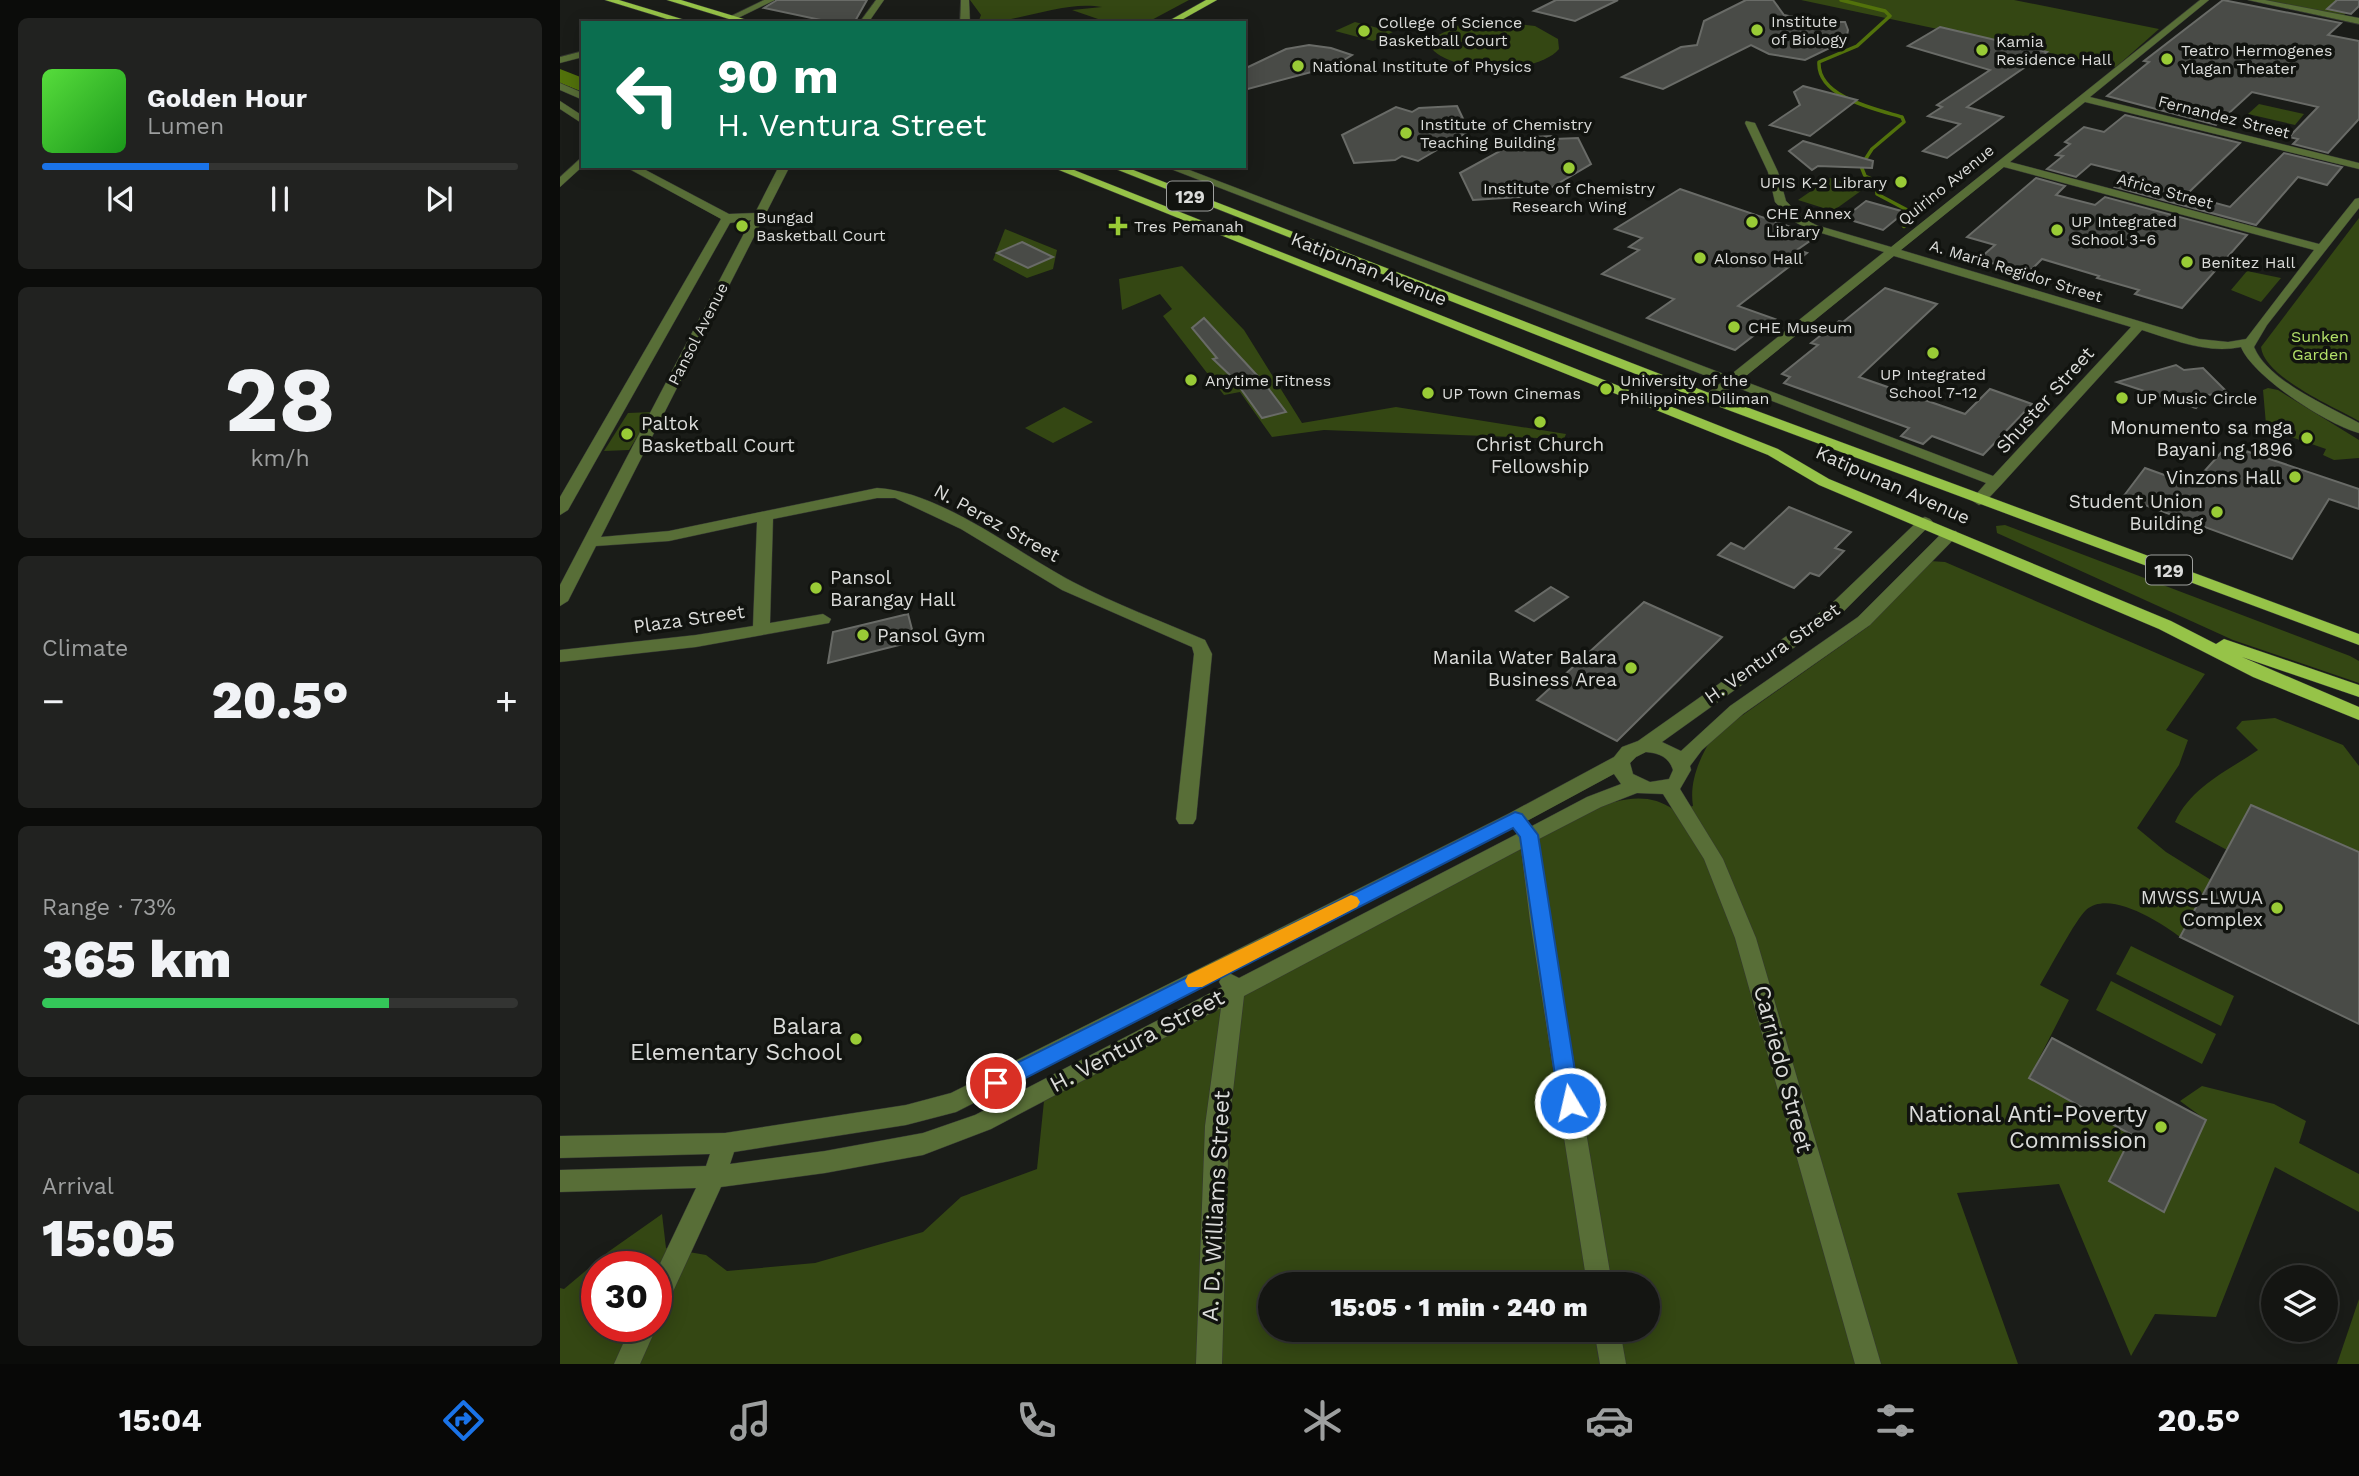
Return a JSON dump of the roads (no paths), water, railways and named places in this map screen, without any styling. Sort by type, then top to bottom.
[{"type":"main road","points":[[609,0],[684,21]]},
{"type":"main road","points":[[671,0],[746,21]]},
{"type":"main road","points":[[1173,21],[1213,0]]},
{"type":"main road","name":"Katipunan Avenue","points":[[1059,168],[1773,452],[1825,482],[2175,629],[2259,673],[2359,715]]},
{"type":"main road","points":[[1083,178],[1108,168]]},
{"type":"main road","name":"Katipunan Avenue","points":[[1118,168],[1710,398],[2359,640]]},
{"type":"main road","points":[[1351,284],[1379,269]]},
{"type":"main road","points":[[2175,629],[2359,691]]},
{"type":"main road","points":[[2332,630],[2359,647]]},
{"type":"street","points":[[733,17],[771,0]]},
{"type":"street","points":[[864,21],[880,0]]},
{"type":"street","points":[[965,0],[965,21]]},
{"type":"street","name":"Quirino Avenue","points":[[1710,398],[2205,0]]},
{"type":"street","points":[[2252,0],[2359,21]]},
{"type":"street","points":[[560,62],[581,57]]},
{"type":"street","points":[[560,86],[581,96]]},
{"type":"street","name":"Fernandez Street","points":[[2082,98],[2359,166]]},
{"type":"street","points":[[560,104],[581,120]]},
{"type":"street","name":"A. Maria Regidor Street","points":[[1750,123],[1773,172],[1781,202],[1799,220],[1891,252],[2211,345],[2259,368],[2359,429]]},
{"type":"street","points":[[560,184],[581,161]]},
{"type":"street","name":"Africa Street","points":[[2000,163],[2321,248]]},
{"type":"street","points":[[633,168],[728,218],[757,216]]},
{"type":"street","name":"Pansol Avenue","points":[[560,601],[784,168]]},
{"type":"street","name":"Katipunan Avenue","points":[[1173,168],[1996,482]]},
{"type":"street","points":[[2259,368],[2249,358],[2248,342],[2359,201]]},
{"type":"street","name":"Pansol Avenue","points":[[560,510],[728,218]]},
{"type":"street","name":"Shuster Street","points":[[1979,500],[2139,326]]},
{"type":"street","name":"A. Maria Regidor Street","points":[[2211,345],[2248,342]]},
{"type":"street","name":"N. Perez Street","points":[[591,542],[669,536],[765,519],[877,494],[898,494],[966,526],[1068,586],[1199,644],[1203,654],[1186,819]]},
{"type":"street","points":[[761,631],[765,519]]},
{"type":"street","name":"H. Ventura Street","points":[[1644,746],[1840,605],[1925,522]]},
{"type":"street","name":"H. Ventura Street","points":[[1681,764],[1703,735],[1859,624],[1951,534]]},
{"type":"street","name":"Plaza Street","points":[[560,656],[761,631],[823,618]]},
{"type":"street","points":[[1644,746],[1662,748],[1681,764],[1680,777],[1668,787],[1652,789],[1636,786],[1623,775],[1621,762],[1629,751],[1644,746]]},
{"type":"street","name":"H. Ventura Street","points":[[560,1181],[714,1177],[923,1144],[983,1122],[1234,989],[1522,827],[1621,762]]},
{"type":"street","name":"H. Ventura Street","points":[[560,1147],[725,1143],[906,1115],[956,1102],[1220,968],[1522,827],[1636,786]]},
{"type":"street","name":"Carriedo Street","points":[[1668,787],[1686,809],[1718,865],[1751,952],[1868,1364]]},
{"type":"street","points":[[1522,827],[1598,1272]]},
{"type":"street","points":[[1220,968],[1234,989]]},
{"type":"street","name":"A. D. Williams Street","points":[[1209,1364],[1217,1126],[1234,989]]},
{"type":"street","points":[[672,1266],[714,1177],[725,1143]]},
{"type":"street","points":[[627,1364],[637,1342]]},
{"type":"street","points":[[1609,1342],[1613,1364]]},
{"type":"waterway","points":[[1841,0],[1885,11],[1890,16],[1857,46],[1819,62],[1821,74],[1837,93],[1863,105],[1902,117],[1904,122],[1872,149],[1861,166],[1865,176],[1876,181],[1877,194],[1911,212],[1904,226]]},
{"type":"waterway","points":[[560,75],[581,85]]},
{"type":"place","name":"Institute of Biology","points":[[1757,30]]},
{"type":"place","name":"College of Science Basketball Court","points":[[1364,31]]},
{"type":"place","name":"Kamia Residence Hall","points":[[1982,50]]},
{"type":"place","name":"Teatro Hermogenes Ylagan Theater","points":[[2167,59]]},
{"type":"place","name":"National Institute of Physics","points":[[1298,66]]},
{"type":"place","name":"Institute of Chemistry Teaching Building","points":[[1406,133]]},
{"type":"place","name":"Institute of Chemistry Research Wing","points":[[1569,168]]},
{"type":"place","name":"UPIS K-2 Library","points":[[1901,182]]},
{"type":"place","name":"CHE Annex Library","points":[[1752,222]]},
{"type":"place","name":"Bungad Basketball Court","points":[[742,226]]},
{"type":"place","name":"Tres Pemanah","points":[[1118,226]]},
{"type":"place","name":"UP Integrated School 3-6","points":[[2057,230]]},
{"type":"place","name":"Alonso Hall","points":[[1700,258]]},
{"type":"place","name":"Benitez Hall","points":[[2187,262]]},
{"type":"place","name":"CHE Museum","points":[[1734,327]]},
{"type":"place","name":"UP Integrated School 7-12","points":[[1933,353]]},
{"type":"place","name":"Anytime Fitness","points":[[1191,380]]},
{"type":"place","name":"University of the Philippines Diliman","points":[[1606,389]]},
{"type":"place","name":"UP Town Cinemas","points":[[1428,393]]},
{"type":"place","name":"UP Music Circle","points":[[2122,398]]},
{"type":"place","name":"Christ Church Fellowship","points":[[1540,422]]},
{"type":"place","name":"Paltok Basketball Court","points":[[627,434]]},
{"type":"place","name":"Monumento sa mga Bayani ng 1896","points":[[2307,438]]},
{"type":"place","name":"Vinzons Hall","points":[[2295,477]]},
{"type":"place","name":"Student Union Building","points":[[2217,512]]},
{"type":"place","name":"Pansol Barangay Hall","points":[[816,588]]},
{"type":"place","name":"Pansol Gym","points":[[863,635]]},
{"type":"place","name":"Manila Water Balara Business Area","points":[[1631,668]]},
{"type":"place","name":"MWSS-LWUA Complex","points":[[2277,908]]},
{"type":"place","name":"Balara Elementary School","points":[[856,1039]]},
{"type":"place","name":"National Anti-Poverty Commission","points":[[2161,1127]]},
{"type":"park label","name":"Sunken Garden","points":[[2320,345]]}]
